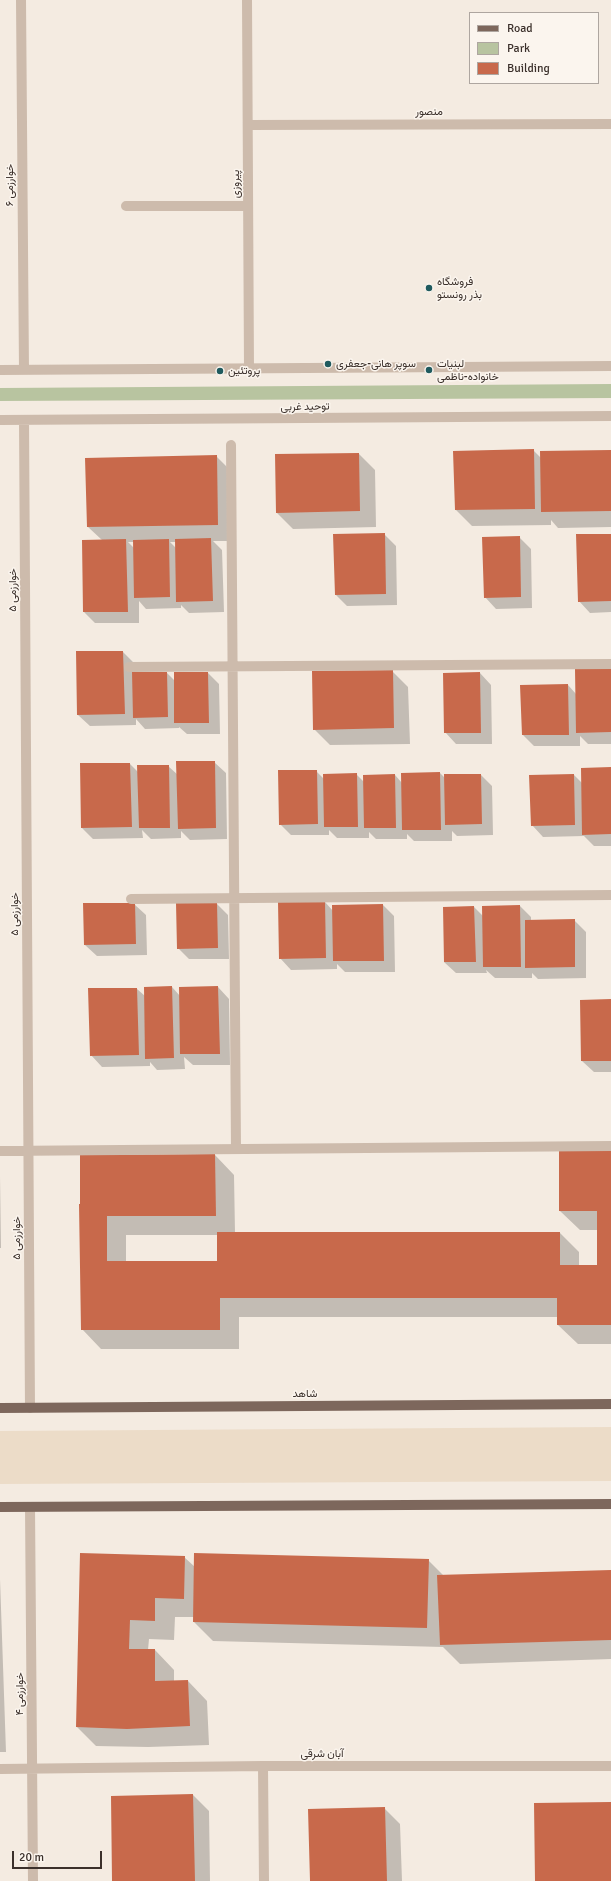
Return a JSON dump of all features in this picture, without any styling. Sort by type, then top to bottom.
[{"type":"main road","name":"شاهد","points":[[0,1408],[611,1404]]},
{"type":"main road","points":[[0,1507],[611,1504]]},
{"type":"street","name":"خوارزمی ۶","points":[[21,0],[24,370]]},
{"type":"street","name":"پیروزی","points":[[247,0],[249,368]]},
{"type":"street","name":"منصور","points":[[248,125],[611,124]]},
{"type":"street","points":[[126,206],[248,206]]},
{"type":"street","points":[[0,370],[611,366]]},
{"type":"street","name":"توحید غربی","points":[[0,420],[611,416]]},
{"type":"street","name":"خوارزمی ۵","points":[[24,420],[30,1408]]},
{"type":"street","points":[[231,446],[236,1149]]},
{"type":"street","points":[[129,668],[611,664]]},
{"type":"street","points":[[131,899],[611,895]]},
{"type":"street","points":[[0,1151],[611,1146]]},
{"type":"street","name":"خوارزمی ۴","points":[[30,1507],[33,1881]]},
{"type":"street","points":[[263,1766],[264,1881]]},
{"type":"street","name":"آبان شرقی","points":[[0,1769],[263,1766],[611,1766]]},
{"type":"green space","points":[[611,384],[611,398],[0,401],[0,388]]},
{"type":"shaded area","points":[[611,1427],[611,1481],[0,1484],[0,1431]]},
{"type":"building","points":[[534,449],[535,509],[455,510],[453,451]]},
{"type":"building","points":[[611,450],[611,511],[541,512],[540,451]]},
{"type":"building","points":[[359,453],[360,511],[276,513],[275,454]]},
{"type":"building","points":[[217,455],[218,525],[87,527],[85,458]]},
{"type":"building","points":[[385,533],[386,594],[335,595],[333,534]]},
{"type":"building","points":[[576,534],[611,534],[611,601],[578,602]]},
{"type":"building","points":[[520,536],[521,597],[484,598],[482,537]]},
{"type":"building","points":[[211,538],[213,601],[176,602],[175,539]]},
{"type":"building","points":[[126,539],[128,612],[83,612],[82,540]]},
{"type":"building","points":[[169,539],[170,597],[134,598],[133,540]]},
{"type":"building","points":[[76,651],[123,651],[125,714],[77,715]]},
{"type":"building","points":[[575,669],[611,669],[611,732],[576,733]]},
{"type":"building","points":[[393,670],[394,728],[313,730],[312,671]]},
{"type":"building","points":[[132,672],[167,672],[168,717],[133,718]]},
{"type":"building","points":[[174,672],[208,672],[209,723],[174,723]]},
{"type":"building","points":[[480,672],[481,733],[444,733],[443,673]]},
{"type":"building","points":[[568,684],[569,735],[522,735],[520,685]]},
{"type":"building","points":[[176,761],[215,761],[216,828],[178,829]]},
{"type":"building","points":[[80,763],[130,763],[132,827],[81,828]]},
{"type":"building","points":[[137,765],[169,765],[170,828],[139,828]]},
{"type":"building","points":[[611,767],[611,834],[582,835],[581,768]]},
{"type":"building","points":[[278,770],[317,770],[318,824],[279,825]]},
{"type":"building","points":[[440,772],[441,830],[402,830],[401,773]]},
{"type":"building","points":[[357,773],[358,827],[324,827],[323,774]]},
{"type":"building","points":[[395,774],[396,828],[364,828],[363,775]]},
{"type":"building","points":[[444,774],[481,774],[482,824],[445,825]]},
{"type":"building","points":[[574,774],[575,825],[531,826],[529,775]]},
{"type":"building","points":[[325,901],[326,958],[279,959],[278,902]]},
{"type":"building","points":[[83,903],[135,903],[136,944],[84,945]]},
{"type":"building","points":[[176,903],[217,903],[218,948],[177,949]]},
{"type":"building","points":[[383,904],[384,961],[333,961],[332,905]]},
{"type":"building","points":[[520,905],[521,967],[483,967],[482,906]]},
{"type":"building","points":[[474,906],[476,962],[444,962],[443,907]]},
{"type":"building","points":[[575,919],[575,967],[525,968],[525,920]]},
{"type":"building","points":[[172,986],[174,1058],[145,1059],[144,987]]},
{"type":"building","points":[[218,986],[220,1054],[180,1054],[179,987]]},
{"type":"building","points":[[88,988],[137,988],[139,1055],[90,1056]]},
{"type":"building","points":[[611,999],[611,1061],[581,1061],[580,1000]]},
{"type":"building","points":[[559,1151],[611,1151],[611,1325],[557,1325],[557,1298],[220,1298],[220,1330],[81,1330],[79,1204],[80,1155],[215,1154],[216,1216],[107,1216],[107,1261],[217,1261],[217,1232],[560,1232],[560,1265],[597,1265],[597,1211],[559,1211]]},
{"type":"building","points":[[80,1553],[185,1556],[184,1599],[155,1598],[155,1621],[130,1620],[129,1649],[155,1649],[155,1681],[188,1680],[190,1726],[127,1729],[76,1727]]},
{"type":"building","points":[[194,1553],[429,1559],[427,1628],[193,1622]]},
{"type":"building","points":[[611,1570],[611,1640],[440,1645],[437,1575]]},
{"type":"building","points":[[193,1794],[195,1881],[112,1881],[111,1796]]},
{"type":"building","points":[[611,1802],[611,1881],[535,1881],[534,1803]]},
{"type":"building","points":[[385,1807],[387,1881],[310,1881],[308,1809]]},
{"type":"place","name":"فروشگاه بذر رونستو","points":[[429,288]]},
{"type":"place","name":"سوپر هانی-جعفری","points":[[328,364]]},
{"type":"place","name":"لبنیات خانواده-ناظمی","points":[[429,370]]},
{"type":"place","name":"پروتئین","points":[[220,371]]}]
